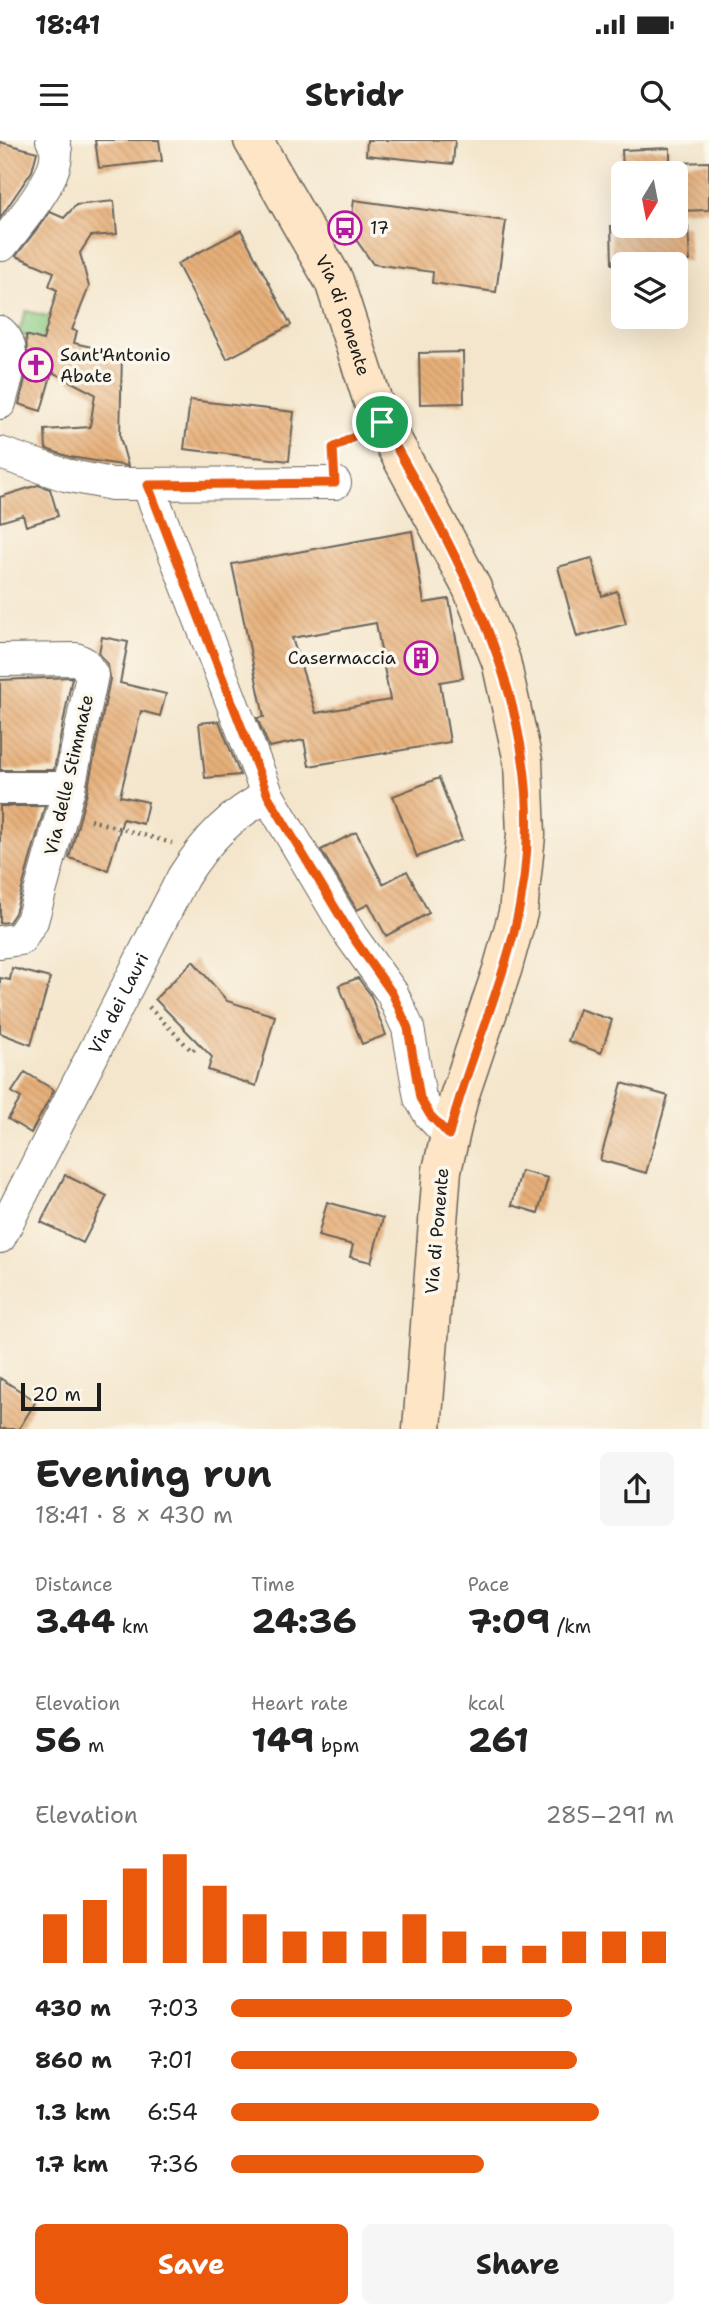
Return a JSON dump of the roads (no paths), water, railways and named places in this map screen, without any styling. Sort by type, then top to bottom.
[{"type":"main road","name":"Via di Ponente","points":[[253,140],[339,292],[358,361],[382,422],[453,548],[486,621],[513,707],[524,768],[526,823],[520,903],[509,951],[463,1082],[449,1135],[437,1208],[422,1429]]},
{"type":"street","points":[[2,245],[50,179],[57,153],[52,140]]},
{"type":"street","points":[[0,332],[6,338],[11,353],[0,403]]},
{"type":"street","points":[[0,453],[88,480],[148,485],[335,483]]},
{"type":"street","points":[[148,485],[268,796],[352,936],[392,993],[408,1028],[420,1098],[430,1115],[449,1135]]},
{"type":"street","name":"Via delle Stimmate","points":[[5,660],[76,659],[89,668],[91,684],[66,800],[32,921],[10,941]]},
{"type":"street","points":[[0,788],[66,800]]},
{"type":"street","name":"Via dei Lauri","points":[[0,1237],[127,984],[200,851],[230,820],[268,796]]},
{"type":"place","name":"17","points":[[345,228]]},
{"type":"place","name":"Sant'Antonio Abate","points":[[36,365]]},
{"type":"place","name":"Casermaccia","points":[[421,658]]}]
